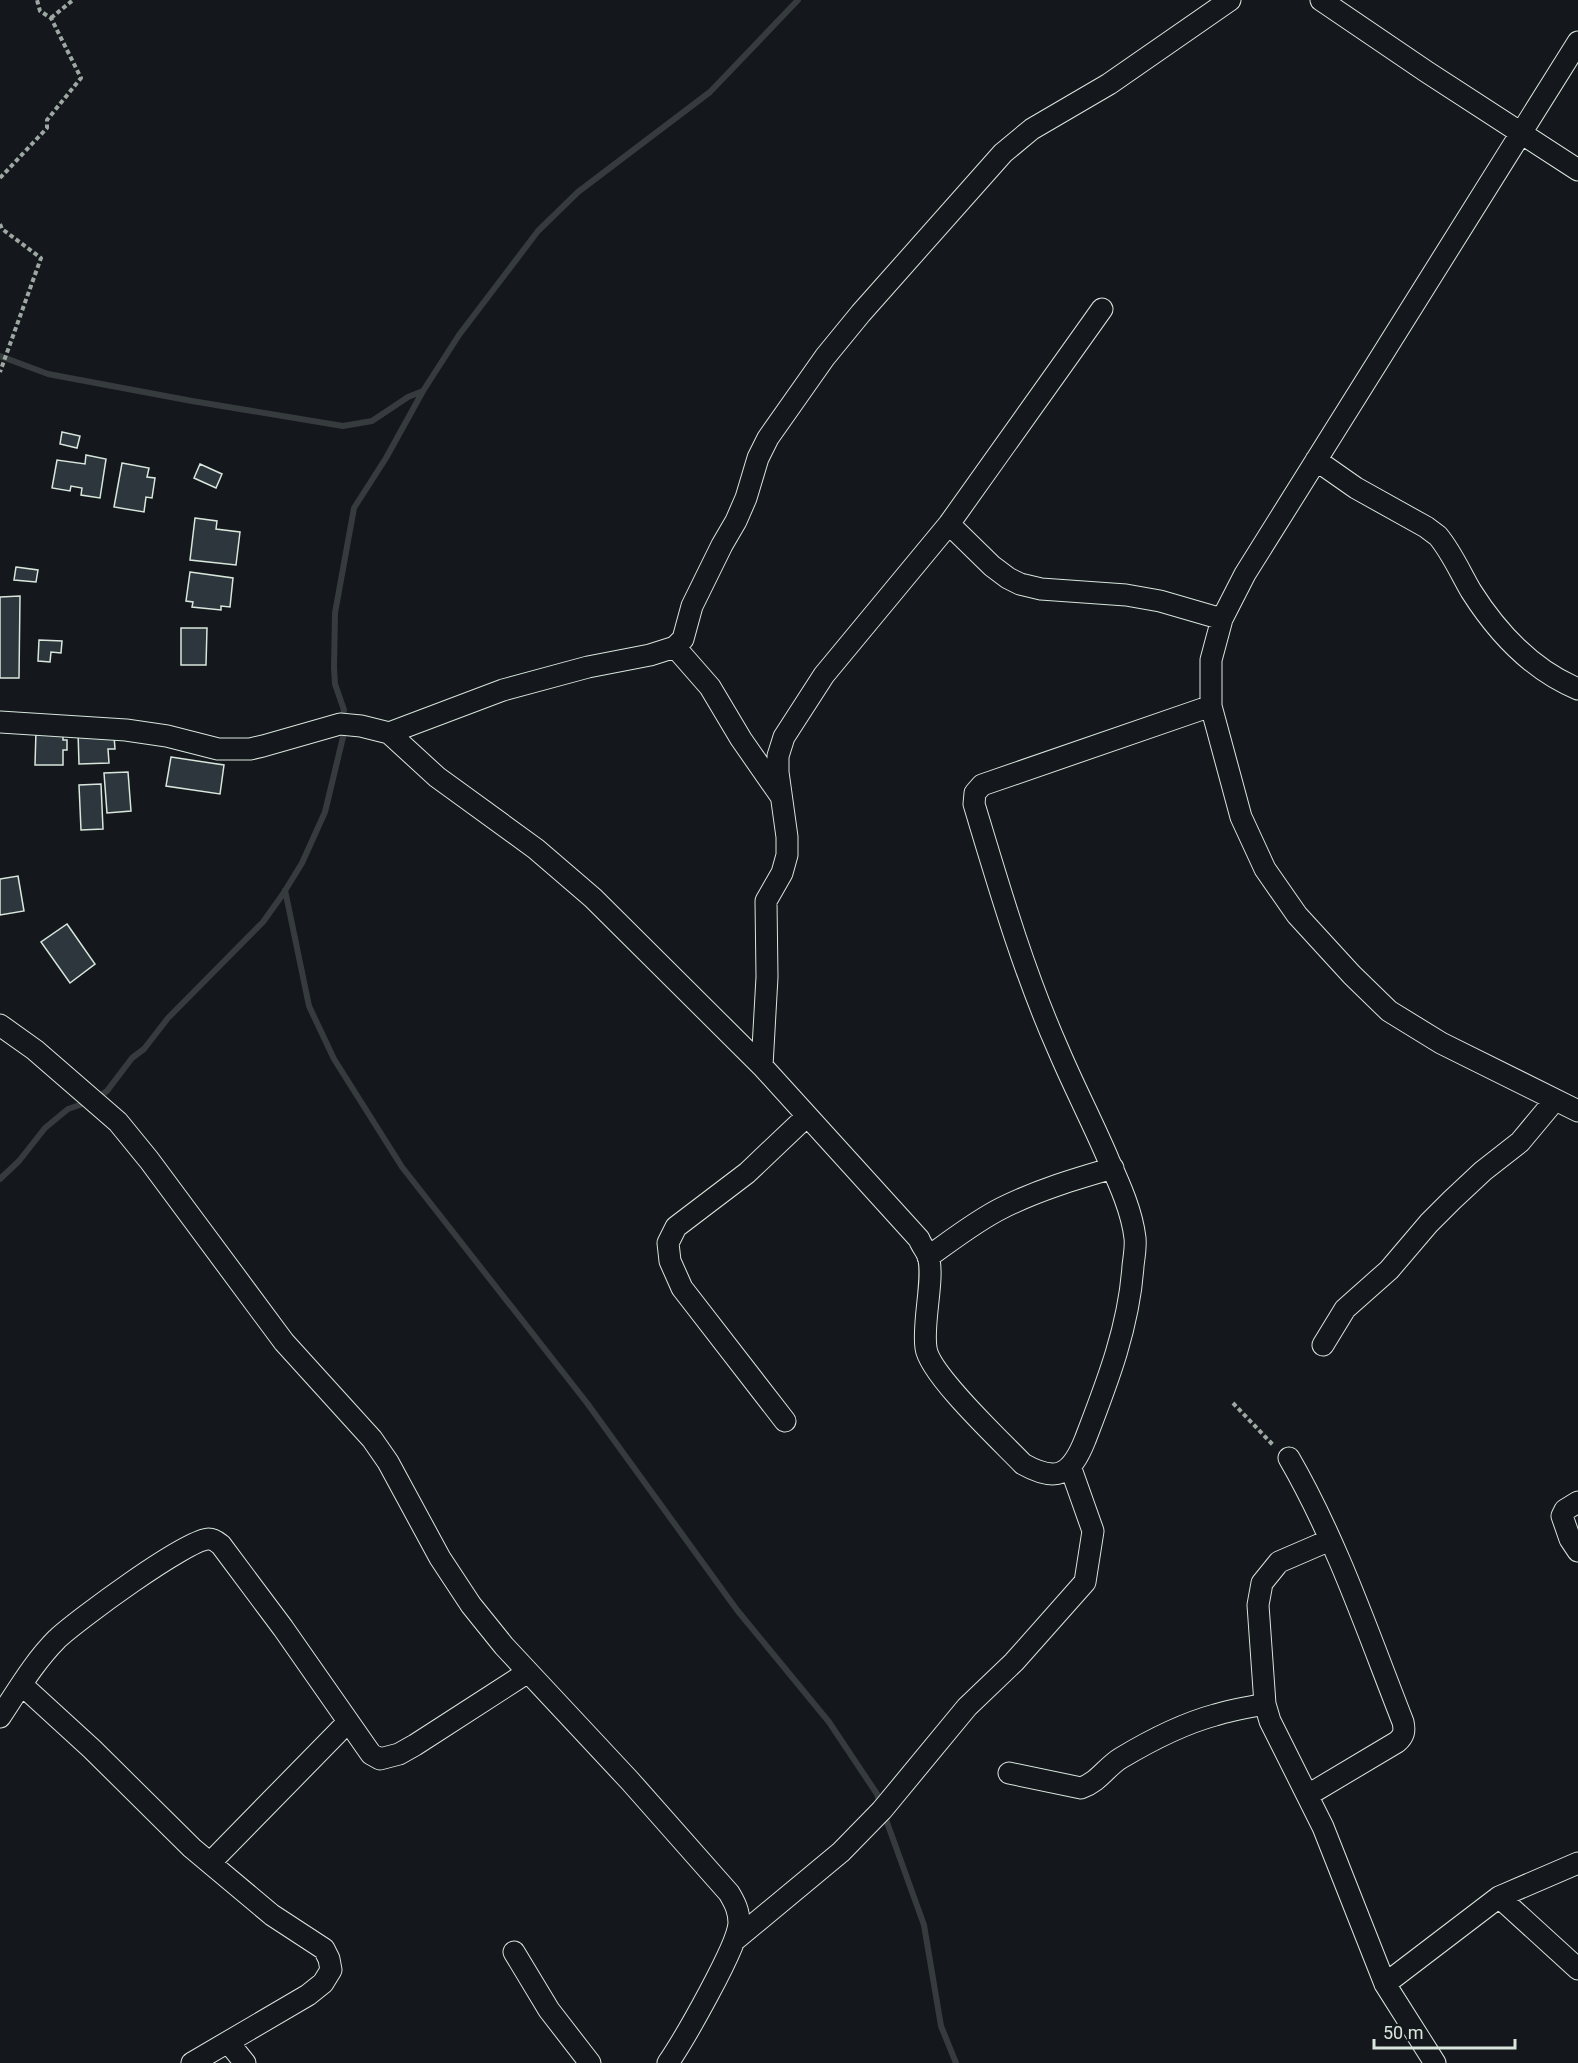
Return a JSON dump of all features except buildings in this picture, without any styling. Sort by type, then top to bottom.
[{"type":"street","points":[[389,733],[503,690],[675,647],[683,639],[692,606],[736,521],[746,498],[758,458],[768,438],[825,357],[861,313],[1003,153],[1032,129],[1109,84],[1230,0]]},
{"type":"street","points":[[1322,0],[1578,170]]},
{"type":"street","points":[[1578,42],[1245,574],[1222,619],[1211,660],[1211,705],[1241,817],[1265,870],[1297,915],[1352,975],[1389,1011],[1441,1043],[1578,1111]]},
{"type":"street","points":[[762,1066],[767,977],[766,901],[782,873],[787,855],[778,756],[784,736],[824,675],[949,524],[1102,309]]},
{"type":"street","points":[[1316,460],[1356,488],[1438,536],[1488,616],[1509,640],[1526,657],[1544,670],[1578,689]]},
{"type":"street","points":[[949,524],[992,566],[1020,584],[1041,589],[1126,595],[1160,601],[1222,619]]},
{"type":"street","points":[[675,647],[710,687],[741,739],[781,795]]},
{"type":"street","points":[[0,722],[126,730],[167,736],[218,749],[250,749],[340,724],[361,726],[389,733],[437,777],[536,849],[594,898],[762,1066],[918,1239],[928,1257],[925,1335],[930,1363],[1023,1464],[1038,1473],[1049,1475],[1060,1473],[1070,1466],[1079,1453],[1107,1384],[1123,1332],[1132,1286],[1135,1239],[1129,1211],[1113,1168],[1059,1051],[1018,950],[974,804],[975,793],[982,785],[1211,705]]},
{"type":"street","points":[[0,1025],[35,1050],[118,1122],[149,1160],[284,1342],[372,1439],[388,1462],[440,1558],[471,1605],[504,1646],[630,1781],[729,1893],[738,1908],[739,1926],[735,1940],[668,2063]]},
{"type":"street","points":[[1323,1345],[1345,1309],[1389,1270],[1452,1200],[1520,1142],[1555,1100]]},
{"type":"street","points":[[785,1421],[682,1288],[670,1262],[668,1243],[676,1227],[747,1173],[807,1116]]},
{"type":"street","points":[[928,1257],[976,1223],[1002,1208],[1053,1186],[1113,1168]]},
{"type":"street","points":[[1289,1458],[1305,1485],[1330,1540],[1403,1722],[1404,1730],[1403,1737],[1397,1742],[1308,1795]]},
{"type":"street","points":[[735,1940],[849,1844],[882,1810],[967,1707],[1014,1662],[1086,1582],[1093,1531],[1070,1466]]},
{"type":"street","points":[[1578,1502],[1565,1510],[1562,1516],[1570,1539],[1578,1551]]},
{"type":"street","points":[[0,1717],[39,1659],[58,1638],[130,1582],[208,1539],[215,1540],[221,1545],[283,1628],[370,1754],[381,1759],[415,1745],[528,1672]]},
{"type":"street","points":[[1330,1540],[1279,1562],[1262,1583],[1258,1605],[1265,1704],[1270,1721],[1323,1827],[1385,1984],[1435,2063]]},
{"type":"street","points":[[22,1685],[133,1789],[163,1821],[210,1863],[272,1915],[324,1949],[329,1959],[331,1970],[324,1983],[308,1995],[192,2063]]},
{"type":"street","points":[[1009,1773],[1081,1788],[1100,1778],[1118,1760],[1162,1735],[1215,1715],[1265,1704]]},
{"type":"street","points":[[210,1863],[348,1722]]},
{"type":"street","points":[[1385,1984],[1499,1897],[1578,1863]]},
{"type":"street","points":[[1499,1897],[1578,1969]]},
{"type":"street","points":[[514,1952],[549,2010],[590,2063]]},
{"type":"street","points":[[228,2042],[245,2063]]},
{"type":"path","points":[[0,178],[47,128],[47,120],[81,78],[51,18],[40,12],[37,0]]},
{"type":"path","points":[[51,18],[74,0]]},
{"type":"path","points":[[0,224],[2,229],[41,258],[0,372]]},
{"type":"path","points":[[1233,1403],[1275,1447],[1289,1458]]},
{"type":"waterway","points":[[342,719],[344,710],[335,684],[335,613],[354,508],[386,458],[423,391],[459,335],[538,231],[578,192],[710,92],[798,0]]},
{"type":"waterway","points":[[0,356],[48,374],[343,426],[372,421],[408,397],[423,391]]},
{"type":"waterway","points":[[97,1098],[107,1091],[132,1058],[144,1049],[168,1018],[263,922],[283,894],[302,863],[325,812],[344,733],[342,729]]},
{"type":"waterway","points":[[285,890],[309,1006],[334,1059],[402,1167],[587,1403],[737,1610],[829,1722],[877,1794],[880,1804]]},
{"type":"waterway","points":[[0,1179],[19,1161],[45,1128],[68,1109],[88,1102]]},
{"type":"waterway","points":[[884,1814],[924,1925],[941,2026],[956,2063]]}]
